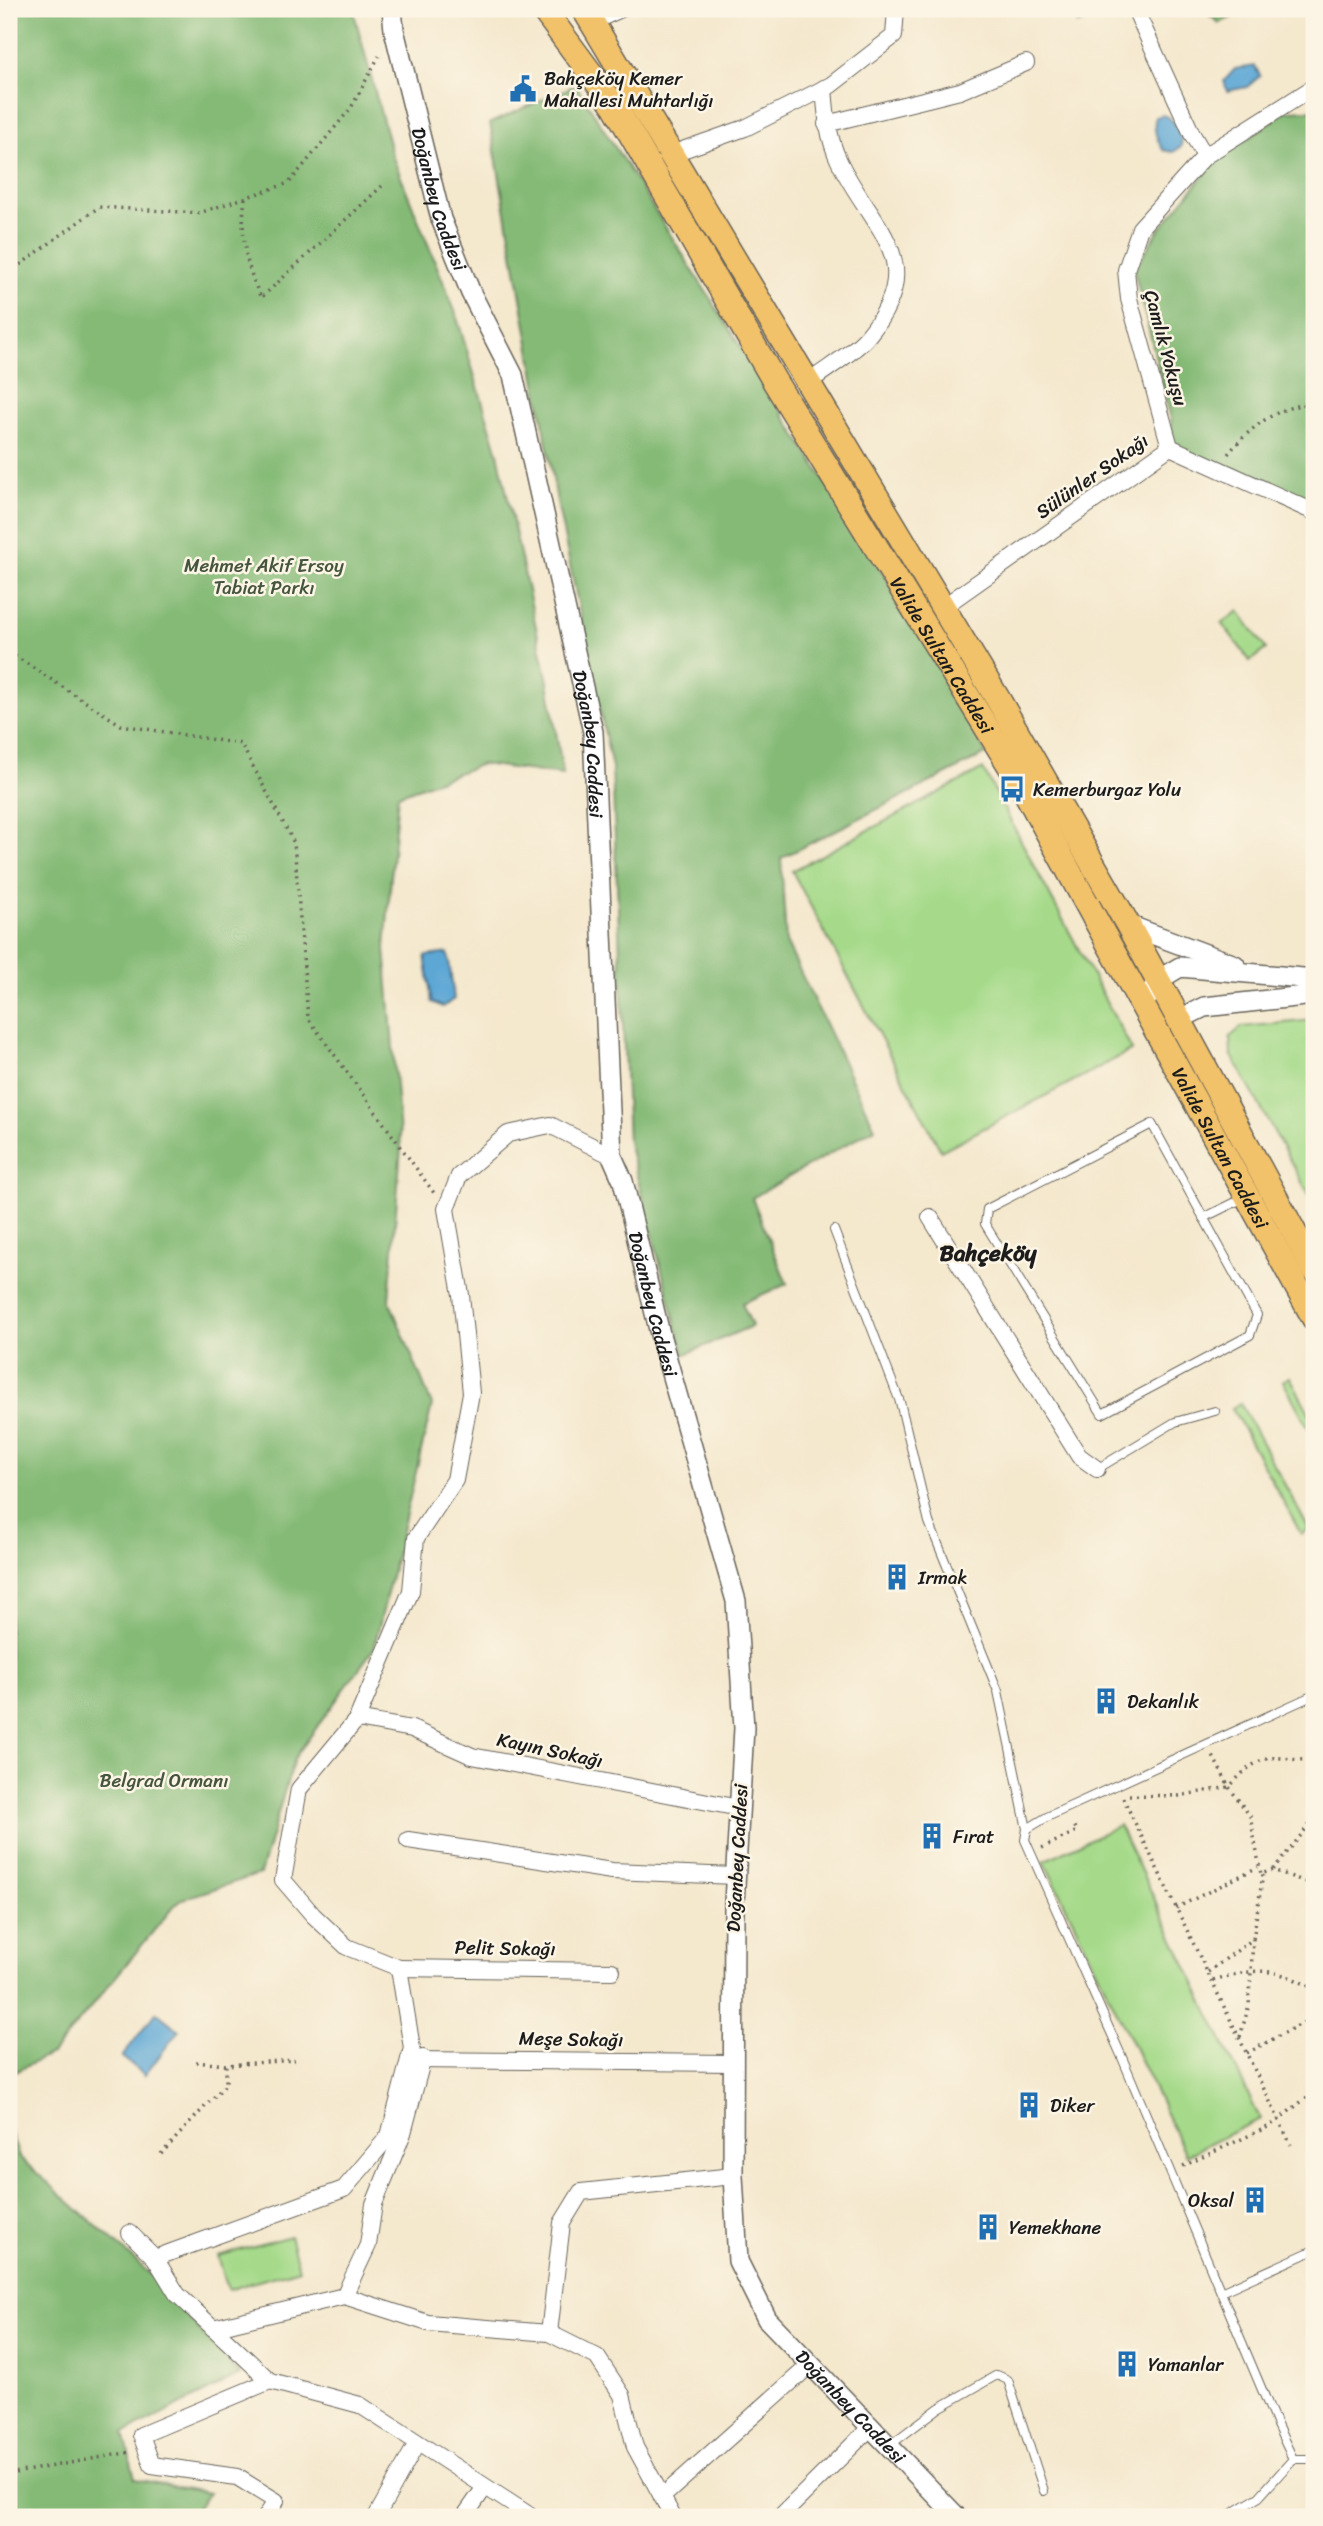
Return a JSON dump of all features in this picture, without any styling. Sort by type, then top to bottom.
[{"type":"main road","name":"Valide Sultan Caddesi","points":[[543,9],[614,105],[775,382],[1020,782],[1314,1318]]},
{"type":"main road","name":"Valide Sultan Caddesi","points":[[588,15],[943,607],[1128,925],[1314,1269]]},
{"type":"street","name":"Doğanbey Caddesi","points":[[392,9],[394,30],[440,219],[471,293],[513,375],[593,733],[612,1156],[623,1181],[661,1338],[736,1601],[744,1728],[735,1876],[733,2176],[738,2261],[767,2319],[957,2517]]},
{"type":"street","points":[[394,30],[404,9]]},
{"type":"street","points":[[588,15],[621,9]]},
{"type":"street","points":[[671,154],[745,128],[824,89],[894,36],[895,9]]},
{"type":"street","points":[[1135,9],[1192,134],[1206,156]]},
{"type":"street","points":[[827,124],[960,91],[1026,63]]},
{"type":"street","name":"Çamlık Yokuşu","points":[[1170,447],[1129,299],[1126,270],[1140,228],[1206,156],[1314,86]]},
{"type":"street","points":[[808,383],[866,338],[889,304],[897,279],[889,240],[839,162],[827,124],[824,89]]},
{"type":"street","name":"Sülünler Sokağı","points":[[943,607],[1170,447],[1314,512]]},
{"type":"street","points":[[1128,925],[1252,971]]},
{"type":"street","points":[[1143,1005],[1158,980],[1180,967],[1252,971],[1314,979]]},
{"type":"street","points":[[1178,1020],[1204,1007],[1314,995]]},
{"type":"street","points":[[344,2296],[368,2245],[374,2204],[403,2133],[416,2059],[398,1968],[348,1947],[313,1915],[283,1880],[299,1789],[357,1719],[411,1591],[416,1538],[454,1479],[471,1393],[461,1296],[446,1209],[459,1176],[508,1134],[550,1125],[612,1156]]},
{"type":"street","points":[[930,1217],[1079,1456],[1097,1469]]},
{"type":"street","name":"Kayın Sokağı","points":[[357,1719],[412,1729],[472,1756],[739,1808]]},
{"type":"street","points":[[408,1840],[612,1871],[735,1876]]},
{"type":"street","name":"Pelit Sokağı","points":[[398,1968],[612,1971]]},
{"type":"street","points":[[155,2258],[344,2189],[389,2136],[416,2059]]},
{"type":"street","name":"Meşe Sokağı","points":[[416,2059],[733,2063]]},
{"type":"street","points":[[549,2333],[562,2223],[581,2192],[733,2176]]},
{"type":"street","points":[[130,2233],[155,2258],[177,2294],[270,2381],[360,2405],[528,2516]]},
{"type":"street","points":[[213,2328],[344,2296],[428,2323],[549,2333],[597,2357],[622,2395],[635,2446],[673,2517]]},
{"type":"street","points":[[662,2497],[810,2365]]},
{"type":"street","points":[[266,2517],[276,2501],[237,2477],[152,2465],[141,2435],[270,2381]]},
{"type":"street","points":[[780,2517],[870,2428]]},
{"type":"street","points":[[376,2517],[417,2443]]},
{"type":"street","points":[[464,2517],[485,2487]]},
{"type":"lane","points":[[1152,1124],[1203,1218],[1257,1315],[1250,1335],[1102,1414],[985,1224],[987,1209],[1152,1124]]},
{"type":"lane","points":[[1203,1218],[1247,1196]]},
{"type":"lane","points":[[834,1230],[900,1402],[929,1521],[998,1691],[1027,1829],[1025,1840],[1223,2291],[1293,2459]]},
{"type":"lane","points":[[1097,1469],[1175,1422],[1215,1411]]},
{"type":"lane","points":[[1027,1829],[1066,1808],[1314,1695]]},
{"type":"lane","points":[[1223,2291],[1314,2250]]},
{"type":"lane","points":[[888,2447],[939,2408],[998,2375],[1008,2380],[1044,2491]]},
{"type":"lane","points":[[1226,2517],[1259,2497],[1293,2459],[1314,2459]]},
{"type":"path","points":[[9,273],[99,207],[199,213],[289,183],[351,107],[394,30]]},
{"type":"path","points":[[246,198],[242,225],[245,256],[261,298],[382,186]]},
{"type":"path","points":[[1217,466],[1256,426],[1291,405],[1314,403]]},
{"type":"path","points":[[9,652],[121,725],[242,744],[294,843],[308,1018],[446,1209]]},
{"type":"path","points":[[1207,1744],[1229,1787],[1250,1816],[1255,1832],[1258,1867],[1263,1874],[1253,1939],[1249,2005],[1240,2039]]},
{"type":"path","points":[[1291,2145],[1121,1795],[1178,1796],[1229,1787],[1243,1772],[1265,1758],[1301,1761],[1314,1757]]},
{"type":"path","points":[[1037,1850],[1077,1831],[1066,1808]]},
{"type":"path","points":[[1263,1874],[1273,1870],[1314,1819]]},
{"type":"path","points":[[1176,1908],[1258,1867]]},
{"type":"path","points":[[1273,1870],[1314,1885]]},
{"type":"path","points":[[1208,1972],[1253,1939]]},
{"type":"path","points":[[1213,1981],[1252,1971],[1283,1972],[1314,1989]]},
{"type":"path","points":[[1247,2053],[1314,2017]]},
{"type":"path","points":[[196,2062],[226,2065],[295,2060]]},
{"type":"path","points":[[161,2154],[226,2084],[226,2065]]},
{"type":"path","points":[[1180,2160],[1183,2166],[1270,2126],[1314,2092]]},
{"type":"path","points":[[9,2474],[146,2450]]},
{"type":"green space","name":"Mehmet Akif Ersoy Tabiat Parkı","points":[[9,9],[353,9],[392,155],[455,311],[498,453],[548,682],[563,775],[482,764],[398,795],[385,948],[401,1147],[389,1300],[432,1405],[374,1648],[294,1759],[260,1874],[179,1900],[53,2053],[9,2075]]},
{"type":"green space","points":[[1203,9],[1249,9],[1219,23]]},
{"type":"green space","points":[[576,85],[917,627],[986,754],[781,858],[786,942],[875,1128],[752,1198],[787,1284],[742,1303],[752,1326],[684,1355],[628,1142],[612,768],[558,507],[490,123]]},
{"type":"green space","points":[[1314,110],[1314,512],[1170,447],[1171,419],[1134,270],[1158,231],[1214,163],[1286,111]]},
{"type":"green space","points":[[1239,611],[1266,649],[1250,661],[1222,623]]},
{"type":"green space","points":[[983,769],[1132,1050],[941,1151],[792,871]]},
{"type":"green space","points":[[1314,1020],[1314,1204],[1231,1054],[1230,1037],[1242,1027]]},
{"type":"green space","points":[[1290,1377],[1314,1422],[1314,1438],[1283,1381]]},
{"type":"green space","points":[[1240,1403],[1309,1529],[1301,1534],[1232,1408]]},
{"type":"green space","points":[[1119,1825],[1260,2119],[1186,2155],[1044,1861]]},
{"type":"green space","points":[[9,2128],[19,2157],[149,2273],[240,2375],[124,2433],[135,2479],[209,2493],[190,2517],[9,2517]]},
{"type":"green space","points":[[290,2236],[299,2269],[228,2290],[218,2256]]},
{"type":"water","points":[[1080,9],[1104,9],[1104,16],[1078,24],[1075,14]]},
{"type":"water","points":[[1255,66],[1260,76],[1247,87],[1227,91],[1224,81],[1235,69]]},
{"type":"water","points":[[1162,115],[1174,123],[1181,137],[1181,147],[1173,152],[1163,150],[1156,134],[1156,117]]},
{"type":"water","points":[[448,953],[454,999],[443,1007],[432,1002],[425,956]]},
{"type":"water","points":[[156,2012],[179,2030],[145,2075],[122,2057]]},
{"type":"place","name":"Bahçeköy Kemer Mahallesi Muhtarlığı","points":[[523,89]]},
{"type":"place","name":"Kemerburgaz Yolu","points":[[1012,789]]},
{"type":"place","name":"Irmak","points":[[897,1577]]},
{"type":"place","name":"Dekanlık","points":[[1106,1701]]},
{"type":"place","name":"Fırat","points":[[932,1836]]},
{"type":"place","name":"Diker","points":[[1029,2105]]},
{"type":"place","name":"Oksal","points":[[1255,2200]]},
{"type":"place","name":"Yemekhane","points":[[988,2227]]},
{"type":"place","name":"Yamanlar","points":[[1127,2364]]},
{"type":"district","name":"Bahçeköy","points":[[988,1253]]},
{"type":"park label","name":"Belgrad Ormanı","points":[[164,1780]]}]
